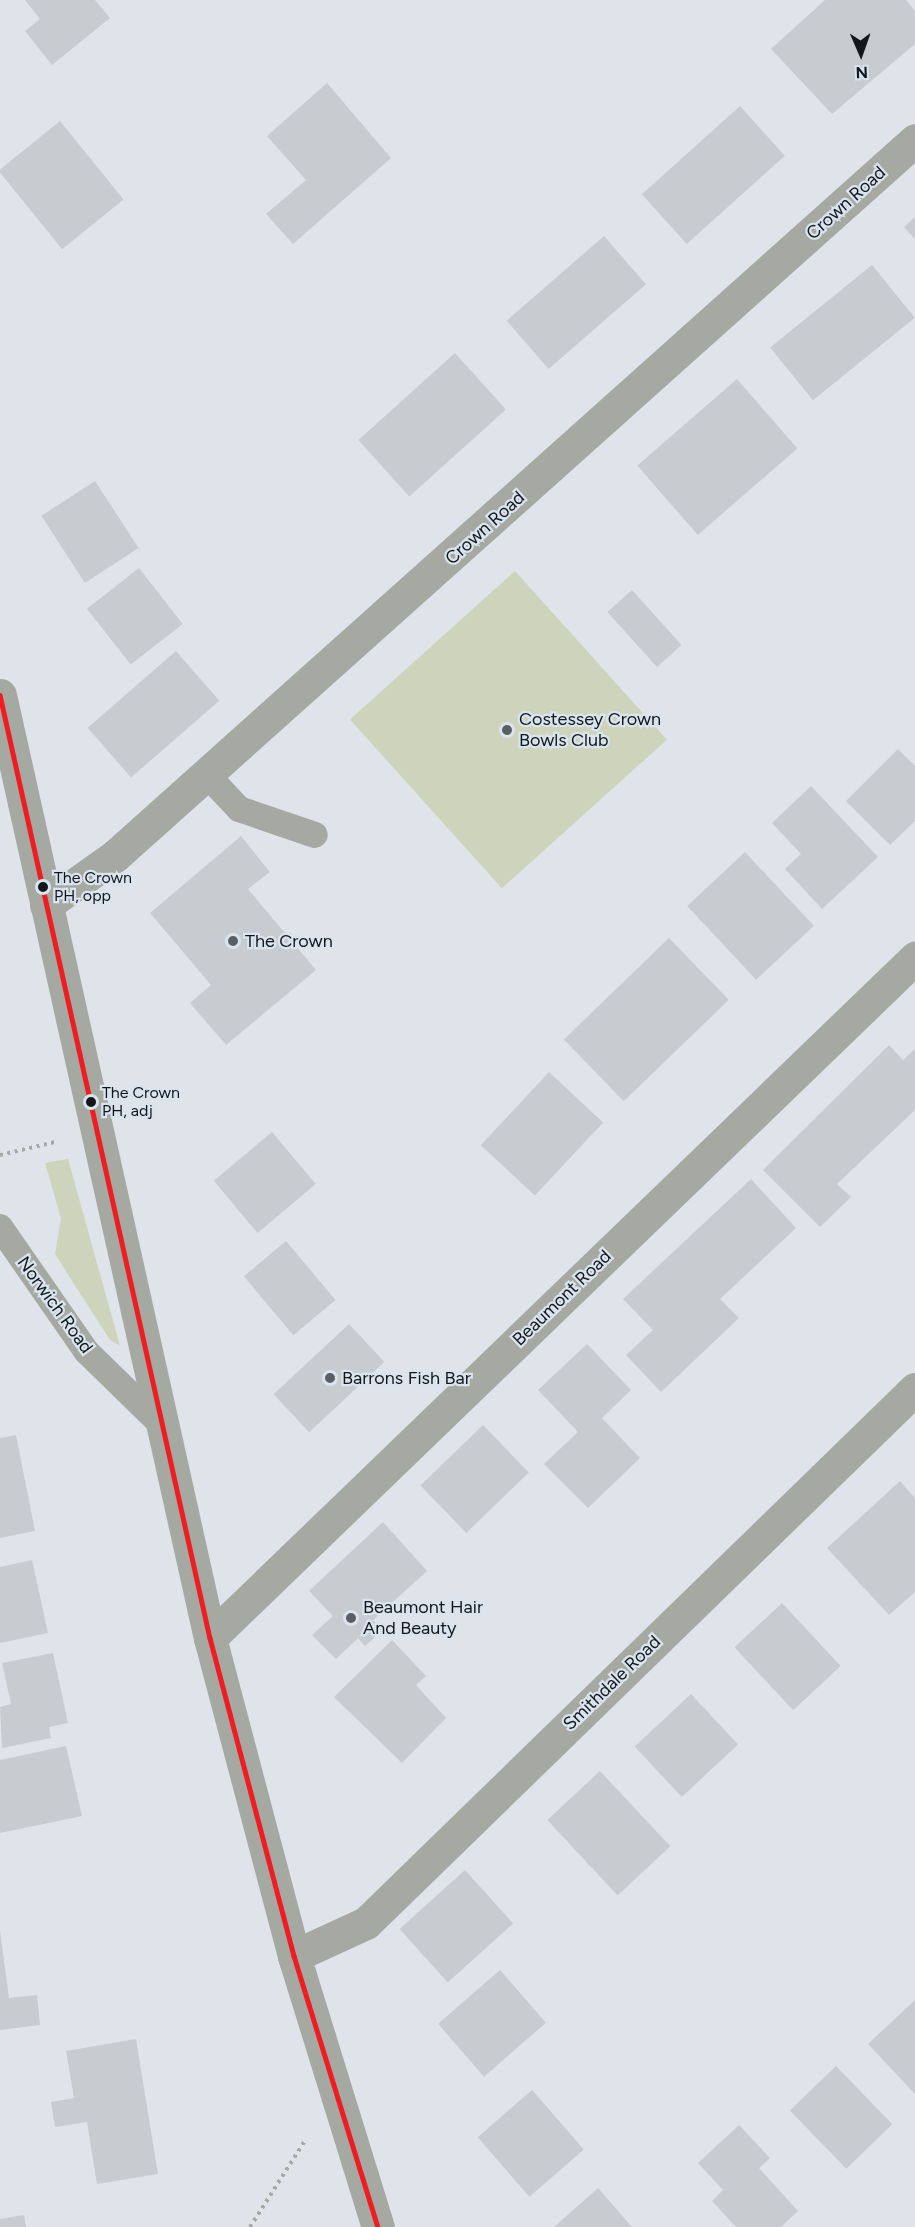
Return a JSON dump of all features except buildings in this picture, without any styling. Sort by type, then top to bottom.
[{"type":"street","name":"Crown Road","points":[[46,905],[116,855],[207,775],[915,140]]},
{"type":"street","points":[[0,695],[96,1133],[167,1430],[210,1638],[294,1956],[374,2226]]},
{"type":"street","name":"Beaumont Road","points":[[210,1638],[915,958]]},
{"type":"street","name":"Smithdale Road","points":[[294,1956],[366,1923],[915,1389]]},
{"type":"lane","points":[[207,775],[239,809],[315,834]]},
{"type":"lane","name":"Norwich Road","points":[[0,1227],[87,1352],[167,1430]]},
{"type":"path","points":[[0,1155],[96,1133]]},
{"type":"path","points":[[250,2227],[334,2094]]},
{"type":"green space","name":"Costessey Crown Bowls Club","points":[[515,571],[667,740],[502,888],[350,720]]},
{"type":"green space","points":[[68,1159],[120,1346],[110,1340],[55,1254],[61,1218],[45,1163]]},
{"type":"transit line","points":[[0,695],[210,1638],[294,1956],[378,2227]]},
{"type":"place","name":"Costessey Crown Bowls Club","points":[[507,730]]},
{"type":"place","name":"The Crown PH, opp","points":[[43,887]]},
{"type":"place","name":"The Crown","points":[[233,941]]},
{"type":"place","name":"The Crown PH, adj","points":[[91,1102]]},
{"type":"place","name":"Barrons Fish Bar","points":[[330,1378]]},
{"type":"place","name":"Beaumont Hair And Beauty","points":[[351,1618]]}]
